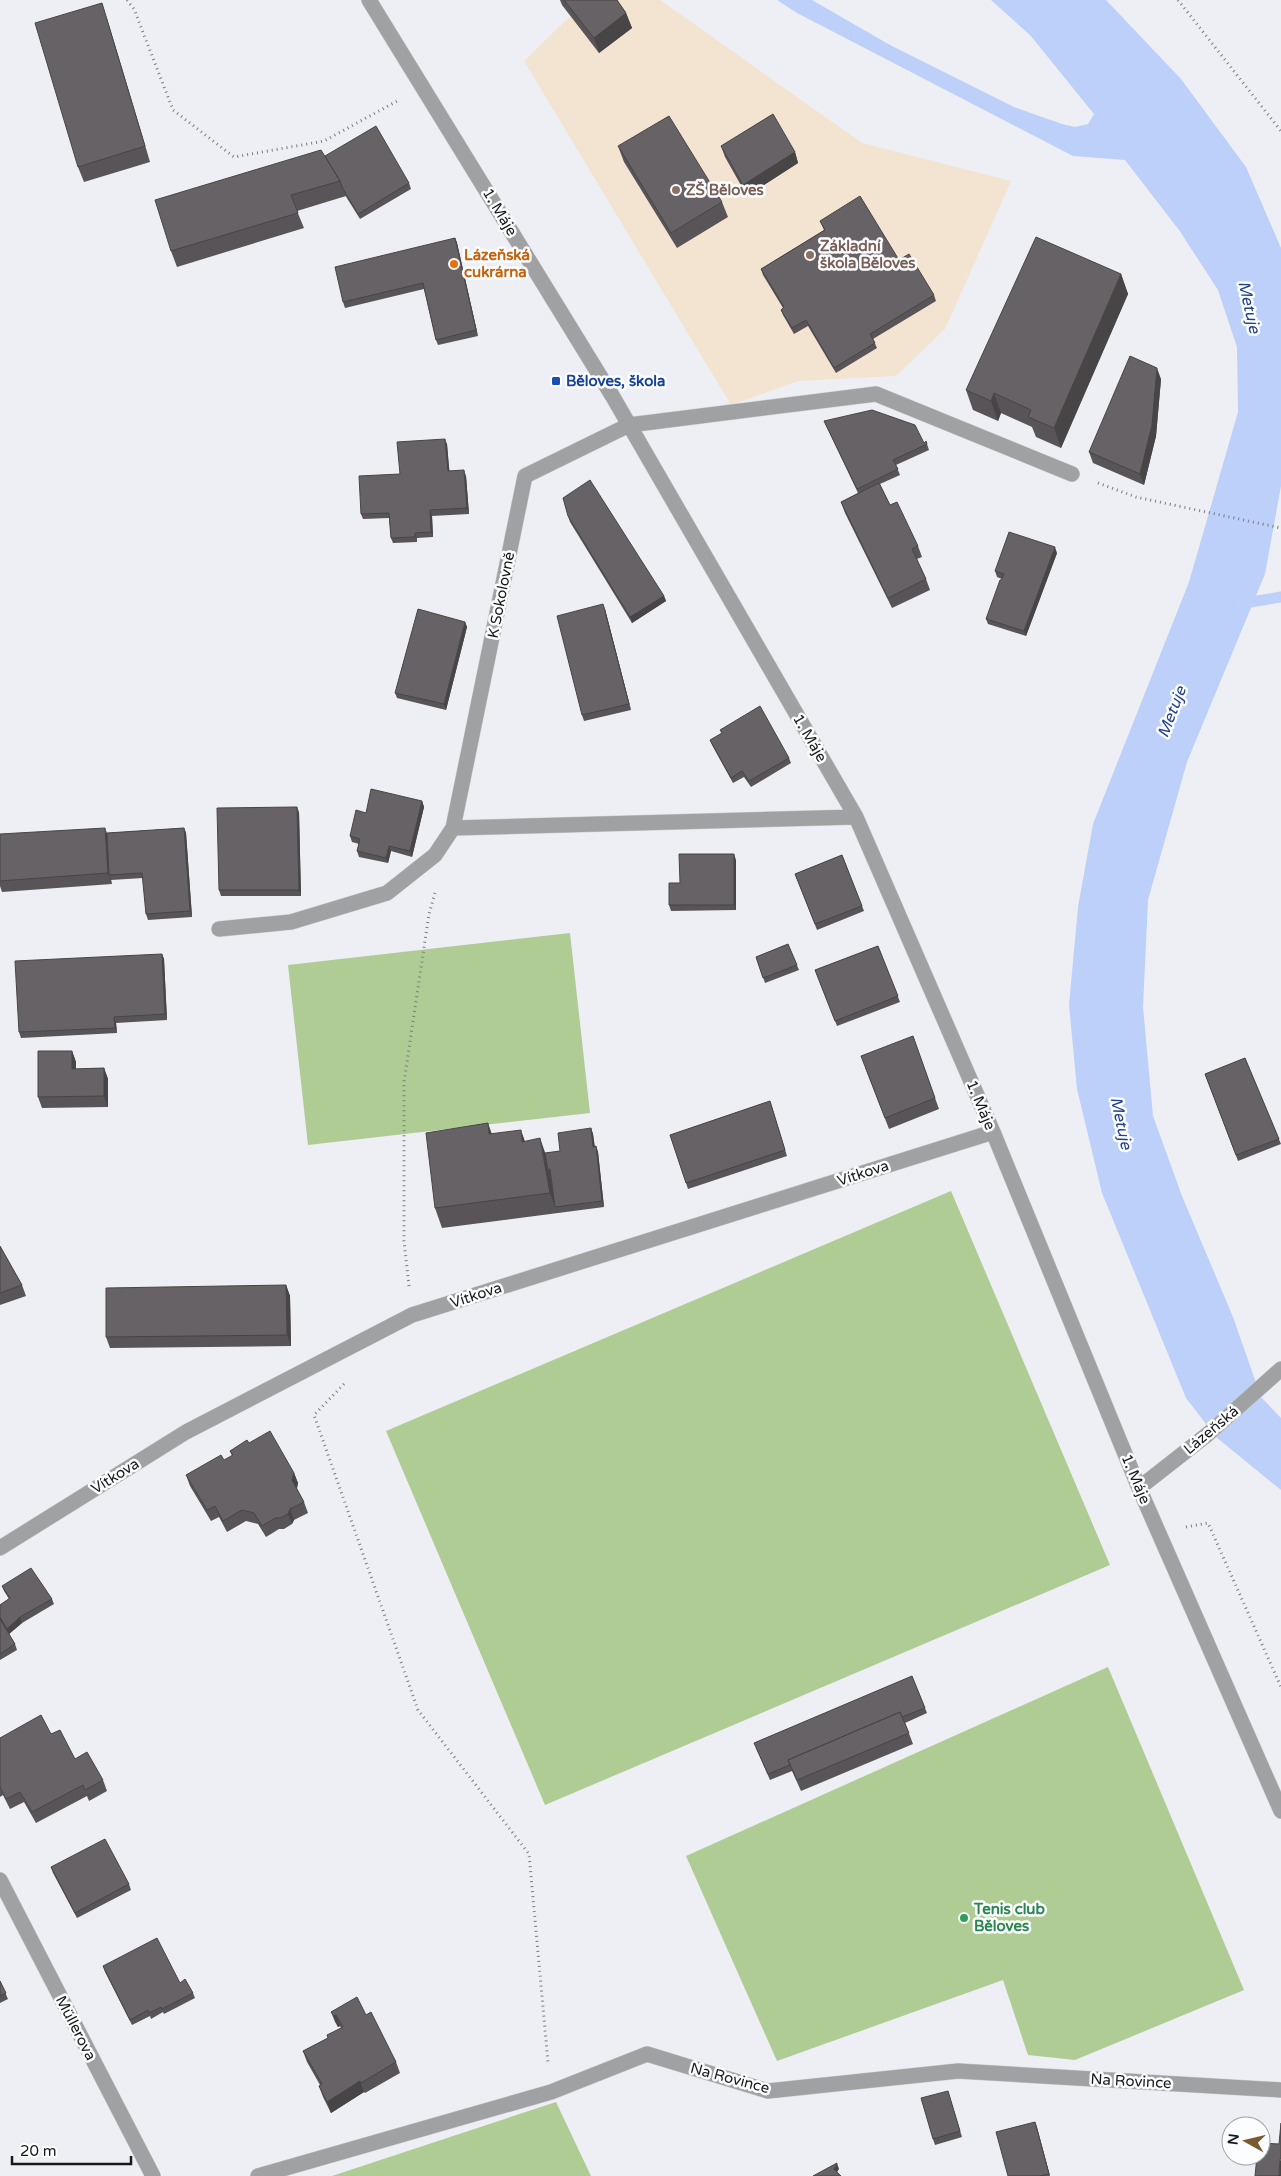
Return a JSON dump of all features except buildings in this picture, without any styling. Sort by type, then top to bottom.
[{"type":"street","name":"1. Máje","points":[[369,0],[424,86],[629,425],[856,818],[993,1132],[1139,1488],[1281,1811]]},
{"type":"street","points":[[629,425],[876,394],[1072,474]]},
{"type":"street","name":"K Sokolovně","points":[[219,929],[291,922],[387,893],[435,855],[453,828],[525,476],[629,425]]},
{"type":"street","points":[[453,828],[856,818]]},
{"type":"street","name":"Vítkova","points":[[0,1548],[186,1432],[412,1315],[993,1132]]},
{"type":"street","name":"Lázeňská","points":[[1139,1488],[1208,1434],[1281,1369]]},
{"type":"street","name":"Müllerova","points":[[0,1880],[153,2176]]},
{"type":"street","name":"Na Rovince","points":[[258,2176],[551,2092],[647,2054],[768,2091],[958,2071],[1281,2090]]},
{"type":"path","points":[[126,0],[134,9],[173,110],[234,157],[324,141],[424,86]]},
{"type":"path","points":[[1178,0],[1281,131]]},
{"type":"path","points":[[1072,474],[1136,497],[1281,528]]},
{"type":"path","points":[[412,1315],[404,1241],[404,1082],[429,914],[437,885]]},
{"type":"path","points":[[349,1379],[314,1415],[418,1710],[529,1854],[551,2092]]},
{"type":"path","points":[[1158,1531],[1208,1523],[1281,1687]]},
{"type":"shaded area","name":"Základní škola Běloves","points":[[587,0],[660,0],[862,143],[1011,181],[945,329],[896,376],[798,381],[731,405],[524,61]]},
{"type":"green space","points":[[570,933],[590,1113],[308,1145],[288,965]]},
{"type":"green space","points":[[951,1191],[1110,1565],[545,1805],[386,1431]]},
{"type":"green space","name":"Tenis club Běloves","points":[[1108,1667],[1244,1990],[1075,2060],[1028,2055],[1003,1980],[777,2061],[686,1856]]},
{"type":"green space","points":[[556,2102],[591,2176],[332,2176]]},
{"type":"water","name":"Metuje","points":[[777,0],[812,0],[890,45],[1014,107],[1075,127],[1088,124],[1094,114],[1030,35],[991,0],[1106,0],[1181,79],[1246,167],[1281,248],[1281,486],[1265,574],[1187,762],[1148,900],[1143,1007],[1153,1116],[1182,1196],[1233,1317],[1261,1397],[1281,1418],[1281,1490],[1216,1437],[1186,1398],[1102,1193],[1077,1089],[1069,1005],[1078,907],[1093,824],[1189,582],[1238,412],[1237,347],[1218,290],[1179,230],[1125,160],[1073,156],[797,13]]},
{"type":"waterway","points":[[1238,604],[1281,597]]},
{"type":"place","name":"ZŠ Běloves","points":[[676,190]]},
{"type":"place","name":"Základní škola Běloves","points":[[810,255]]},
{"type":"place","name":"Lázeňská cukrárna","points":[[454,264]]},
{"type":"place","name":"Běloves, škola","points":[[556,381]]},
{"type":"place","name":"Tenis club Běloves","points":[[964,1918]]}]
